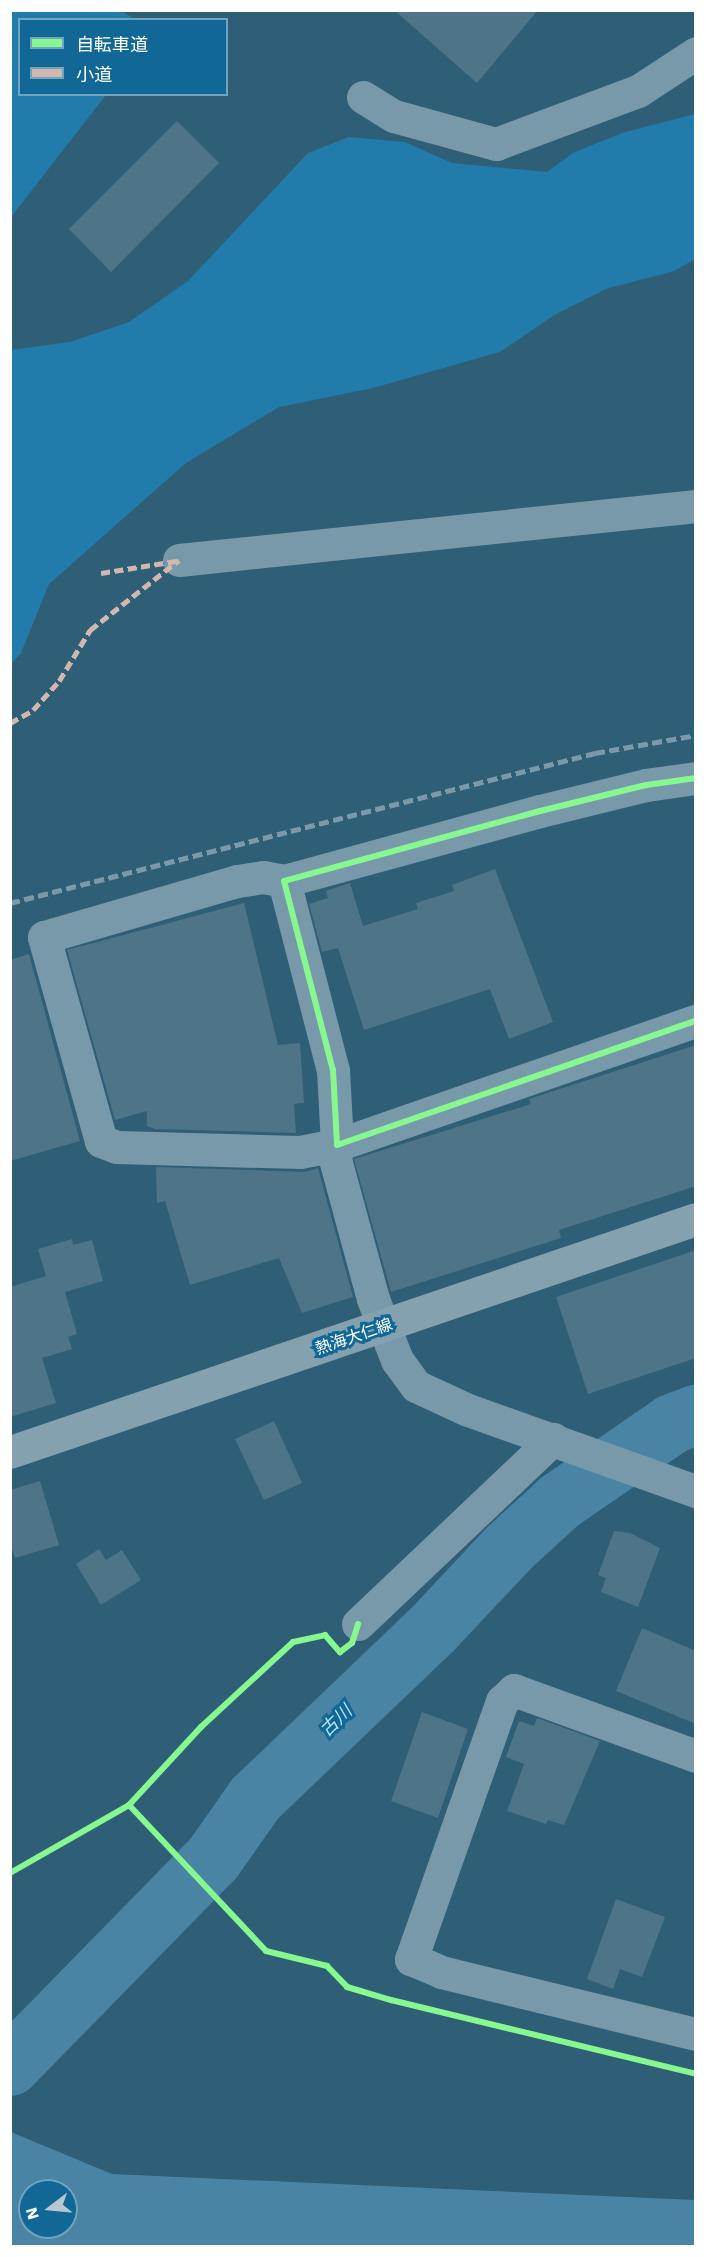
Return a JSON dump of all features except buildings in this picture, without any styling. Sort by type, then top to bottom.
[{"type":"main road","name":"熱海大仁線","points":[[10,1452],[383,1328],[696,1219]]},
{"type":"street","points":[[363,97],[394,116],[496,144],[638,91],[696,53]]},
{"type":"street","points":[[178,560],[696,506]]},
{"type":"street","points":[[696,778],[551,808],[284,881],[263,877],[237,881],[44,937],[101,1141],[117,1147],[300,1152],[337,1145],[696,1021]]},
{"type":"street","points":[[284,881],[333,1070],[337,1145],[335,1158],[383,1328],[405,1374],[427,1394],[696,1491]]},
{"type":"street","points":[[358,1624],[559,1442]]},
{"type":"street","points":[[696,1756],[514,1690],[502,1701],[411,1959],[441,1972],[696,2034]]},
{"type":"shaded area","points":[[11,10],[122,11],[132,18],[18,18],[18,96],[105,96],[11,217]]},
{"type":"shaded area","points":[[695,114],[695,259],[674,271],[606,289],[556,314],[500,352],[373,388],[279,407],[186,463],[49,584],[21,653],[11,664],[11,350],[70,342],[129,322],[188,281],[308,153],[349,137],[405,142],[452,163],[547,172],[573,153],[622,133]]},
{"type":"shaded area","points":[[11,2132],[112,2174],[695,2200],[695,2246],[11,2246]]},
{"type":"waterway","name":"古川","points":[[10,2066],[213,1859],[255,1799],[432,1630],[509,1548],[559,1502],[672,1424],[696,1415]]},
{"type":"railway","points":[[10,903],[595,753],[696,735]]},
{"type":"marked path","points":[[10,723],[33,710],[59,681],[90,630],[179,560]]},
{"type":"marked path","points":[[101,573],[176,561]]},
{"type":"cycle path","points":[[696,778],[646,785],[540,811],[284,881],[333,1070],[337,1145],[696,1021]]},
{"type":"cycle path","points":[[10,1873],[129,1805],[201,1727],[293,1642],[325,1635],[340,1652],[352,1643],[358,1624]]},
{"type":"cycle path","points":[[129,1805],[266,1951],[327,1966],[347,1987],[391,2000],[696,2074]]}]
